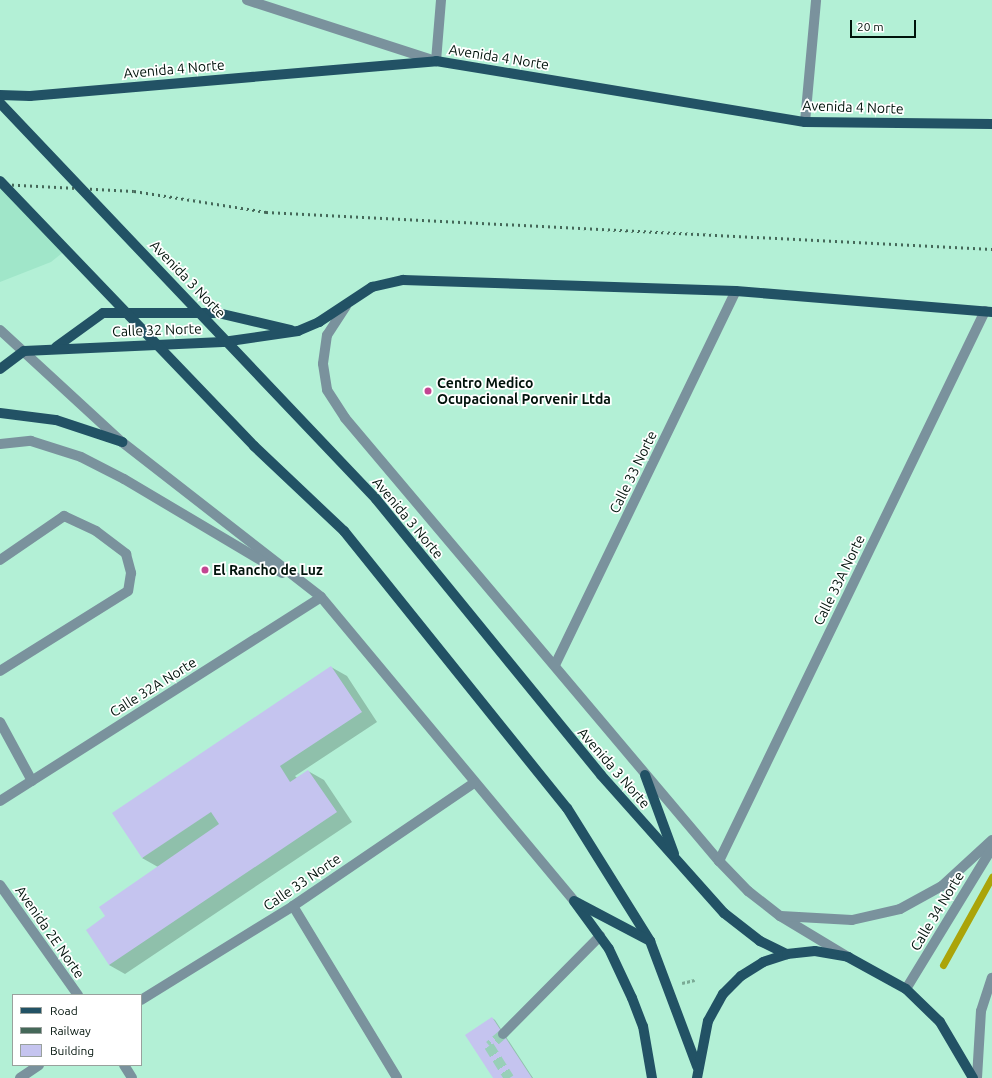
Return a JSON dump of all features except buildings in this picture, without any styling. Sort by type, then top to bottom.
[{"type":"main road","name":"Avenida 4 Norte","points":[[0,95],[30,96],[436,61],[805,122],[992,124]]},
{"type":"main road","name":"Avenida 3 Norte","points":[[0,103],[376,499],[601,776],[724,913],[760,941],[787,954]]},
{"type":"main road","points":[[0,181],[254,446],[344,531],[567,808],[650,941],[698,1074]]},
{"type":"main road","name":"Calle 32 Norte","points":[[0,369],[24,351],[56,347],[223,342],[298,331],[320,322],[372,287],[403,280],[736,291]]},
{"type":"main road","points":[[736,291],[989,312]]},
{"type":"main road","points":[[56,347],[102,313],[218,313],[298,331]]},
{"type":"main road","points":[[0,413],[56,420],[122,442]]},
{"type":"main road","points":[[645,775],[676,860]]},
{"type":"main road","points":[[574,901],[650,941]]},
{"type":"main road","points":[[574,901],[609,949],[643,1026],[652,1078]]},
{"type":"main road","points":[[698,1074],[708,1021],[723,994],[741,976],[763,962],[787,954],[815,951],[848,957],[906,989],[940,1022],[973,1078]]},
{"type":"street","points":[[247,0],[436,61],[441,0]]},
{"type":"street","points":[[805,122],[816,0]]},
{"type":"street","name":"Calle 33 Norte","points":[[555,665],[736,291]]},
{"type":"street","name":"Avenida 3 Norte","points":[[351,300],[333,321],[325,342],[323,364],[327,390],[345,418],[555,665],[645,775],[719,862],[748,891],[780,916],[848,957]]},
{"type":"street","name":"Calle 33A Norte","points":[[719,862],[989,312]]},
{"type":"street","points":[[0,330],[122,442],[321,597],[574,901]]},
{"type":"street","points":[[0,444],[31,441],[81,457],[124,479],[321,597]]},
{"type":"street","points":[[0,560],[64,516],[96,531],[126,554],[131,573],[128,591],[0,671]]},
{"type":"street","name":"Calle 32A Norte","points":[[0,801],[321,597]]},
{"type":"street","points":[[0,722],[32,781]]},
{"type":"street","name":"Calle 33 Norte","points":[[142,999],[293,906],[474,782]]},
{"type":"street","points":[[780,916],[852,920],[900,909],[942,886],[992,840]]},
{"type":"street","name":"Calle 34 Norte","points":[[906,989],[992,848]]},
{"type":"street","name":"Avenida 2E Norte","points":[[0,885],[77,994]]},
{"type":"street","points":[[293,906],[397,1078]]},
{"type":"street","points":[[503,1034],[600,936]]},
{"type":"street","points":[[977,1078],[981,1011],[992,978]]},
{"type":"street","points":[[20,1078],[38,1066]]},
{"type":"street","points":[[125,1066],[132,1078]]},
{"type":"shaded area","points":[[0,182],[66,250],[51,262],[0,282]]},
{"type":"waterway","points":[[943,965],[992,877]]},
{"type":"tunnel","points":[[503,1034],[489,1046],[509,1078]]},
{"type":"railway","points":[[0,184],[134,191],[266,212],[992,249]]},
{"type":"place","name":"Centro Medico Ocupacional Porvenir Ltda","points":[[428,391]]},
{"type":"place","name":"El Rancho de Luz","points":[[205,570]]}]
